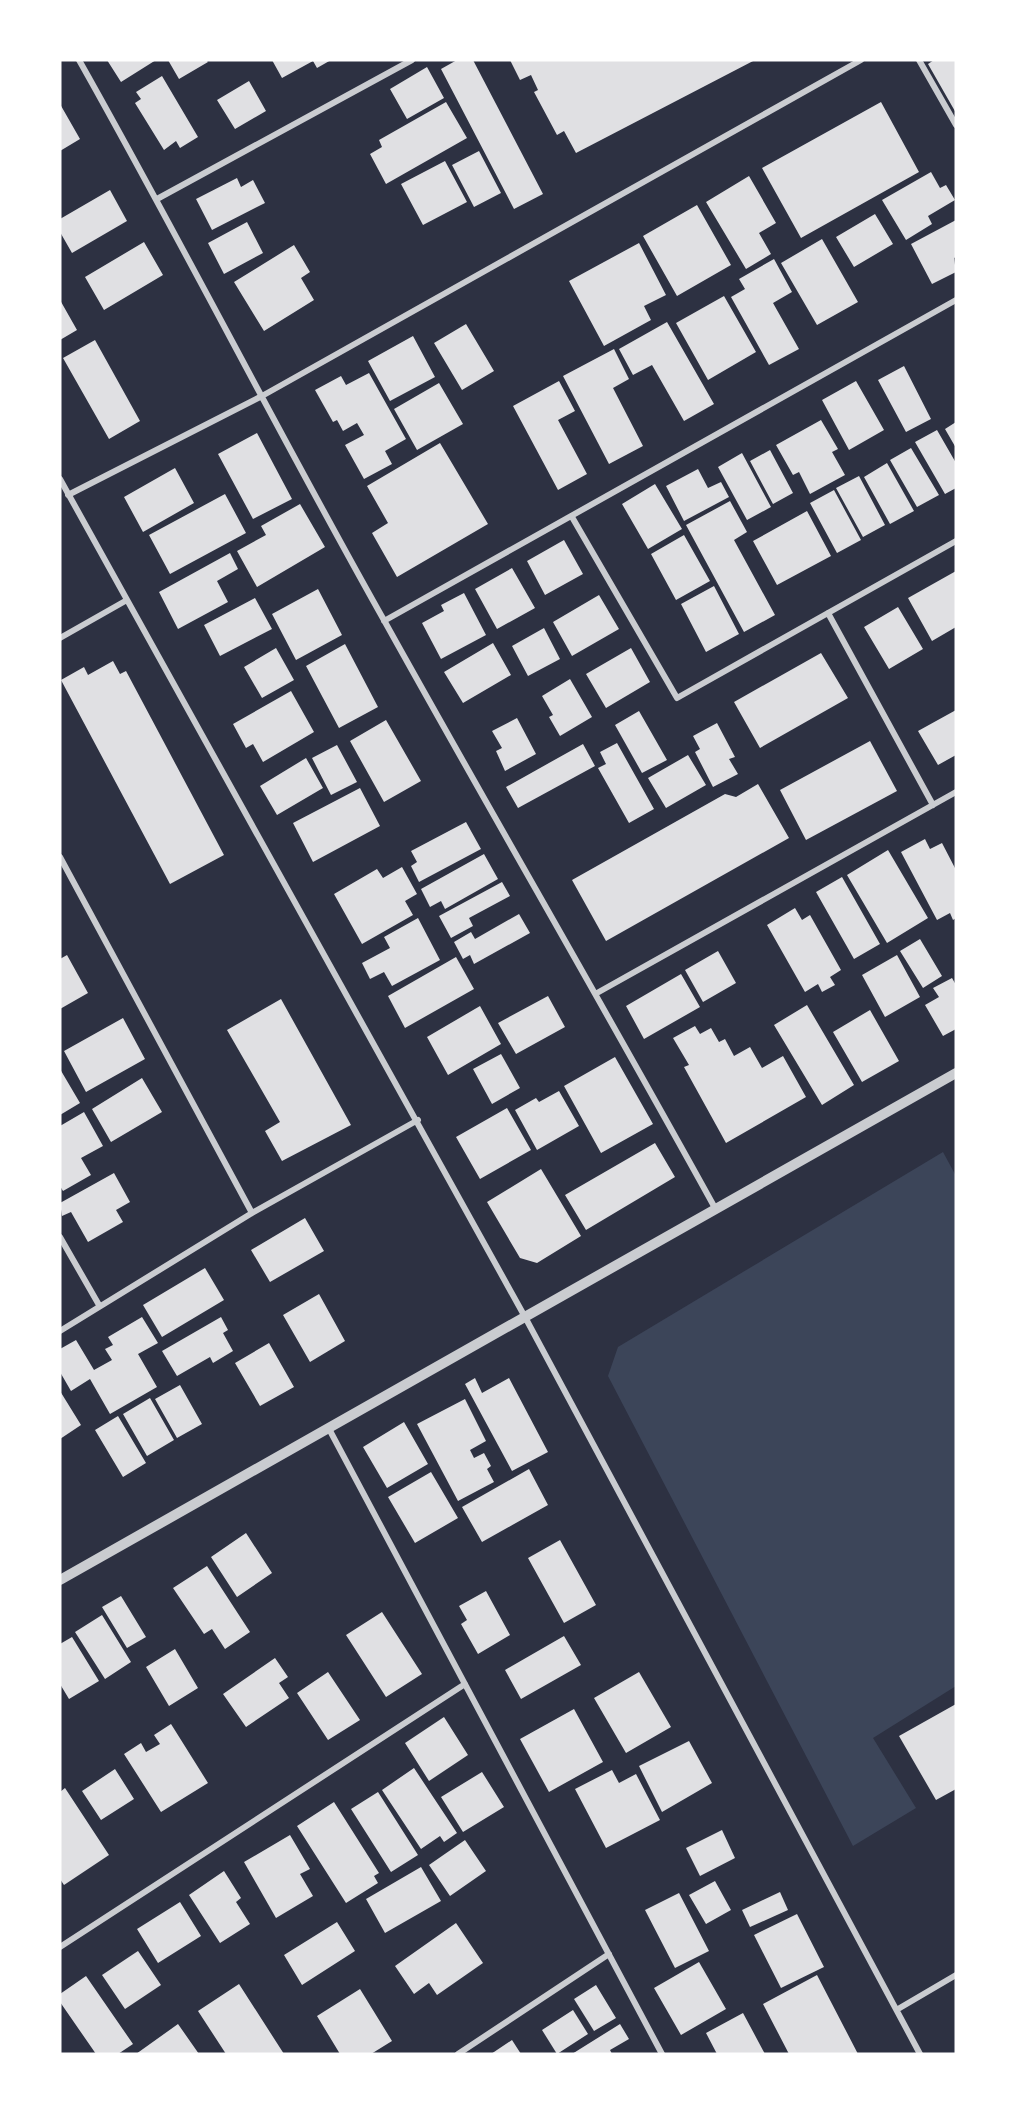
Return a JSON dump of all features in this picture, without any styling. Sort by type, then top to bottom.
[{"type":"street","points":[[79,60],[158,198],[384,621],[597,993],[715,1208]]},
{"type":"street","points":[[158,198],[412,60]]},
{"type":"street","points":[[68,495],[262,396],[861,60]]},
{"type":"street","points":[[920,60],[956,125]]},
{"type":"street","points":[[384,621],[956,300]]},
{"type":"street","points":[[60,480],[418,1120],[898,2009],[920,2054]]},
{"type":"street","points":[[572,517],[677,698],[956,541]]},
{"type":"street","points":[[60,638],[127,600]]},
{"type":"street","points":[[828,613],[933,805]]},
{"type":"street","points":[[597,993],[956,792]]},
{"type":"street","points":[[60,857],[252,1213]]},
{"type":"street","points":[[60,1580],[956,1073]]},
{"type":"street","points":[[60,1330],[252,1213],[418,1120]]},
{"type":"street","points":[[60,1237],[99,1305]]},
{"type":"street","points":[[328,1427],[662,2054]]},
{"type":"street","points":[[60,1947],[465,1684]]},
{"type":"street","points":[[458,2054],[609,1954]]},
{"type":"street","points":[[898,2009],[956,1975]]},
{"type":"shaded area","points":[[943,1152],[956,1176],[956,1686],[873,1738],[916,1808],[853,1846],[608,1376],[618,1347]]},
{"type":"building","points":[[107,60],[156,60],[121,82]]},
{"type":"building","points":[[168,60],[206,60],[208,62],[179,79]]},
{"type":"building","points":[[272,60],[331,60],[317,68],[313,61],[282,78]]},
{"type":"building","points":[[457,60],[473,60],[543,194],[514,209],[441,69]]},
{"type":"building","points":[[510,60],[755,60],[576,153],[564,131],[557,135],[534,92],[538,90],[531,75],[520,80]]},
{"type":"building","points":[[934,60],[956,60],[956,113],[928,64]]},
{"type":"building","points":[[427,67],[444,98],[407,119],[390,89]]},
{"type":"building","points":[[162,76],[198,137],[180,148],[176,141],[164,150],[135,103],[141,99],[136,92]]},
{"type":"building","points":[[249,81],[266,111],[235,129],[217,100]]},
{"type":"building","points":[[446,102],[467,138],[386,184],[370,154],[382,147],[379,140]]},
{"type":"building","points":[[881,102],[919,172],[801,238],[762,168]]},
{"type":"building","points":[[60,104],[80,139],[60,151]]},
{"type":"building","points":[[479,151],[501,193],[474,207],[452,165]]},
{"type":"building","points":[[445,161],[467,202],[423,225],[401,184]]},
{"type":"building","points":[[931,172],[940,188],[946,185],[955,200],[928,216],[932,224],[906,240],[882,200]]},
{"type":"building","points":[[749,176],[776,223],[759,233],[771,254],[746,269],[706,202]]},
{"type":"building","points":[[237,178],[241,187],[253,180],[265,203],[212,230],[196,199]]},
{"type":"building","points":[[110,190],[127,221],[72,253],[60,232],[60,219]]},
{"type":"building","points":[[697,205],[731,265],[677,296],[643,236]]},
{"type":"building","points":[[875,214],[893,244],[854,267],[836,237]]},
{"type":"building","points":[[956,220],[956,257],[954,258],[956,272],[932,284],[911,244]]},
{"type":"building","points":[[247,222],[263,253],[224,274],[208,243]]},
{"type":"building","points":[[822,239],[858,302],[817,325],[781,263]]},
{"type":"building","points":[[144,242],[163,275],[104,310],[85,277]]},
{"type":"building","points":[[639,243],[666,295],[644,306],[651,320],[604,346],[569,281]]},
{"type":"building","points":[[294,245],[310,272],[301,278],[314,300],[264,331],[234,282]]},
{"type":"building","points":[[774,259],[792,292],[773,303],[799,349],[769,365],[731,297],[745,289],[739,279]]},
{"type":"building","points":[[724,296],[756,352],[708,380],[676,323]]},
{"type":"building","points":[[60,300],[77,330],[60,340]]},
{"type":"building","points":[[667,322],[714,404],[684,421],[652,365],[633,375],[619,349]]},
{"type":"building","points":[[466,324],[494,371],[462,390],[434,343]]},
{"type":"building","points":[[413,336],[435,377],[390,401],[368,361]]},
{"type":"building","points":[[95,340],[140,421],[109,439],[63,358]]},
{"type":"building","points":[[614,349],[629,379],[613,388],[643,446],[609,464],[563,376]]},
{"type":"building","points":[[904,366],[931,419],[906,432],[878,380]]},
{"type":"building","points":[[369,373],[406,439],[385,451],[392,464],[364,479],[345,445],[364,435],[357,423],[343,431],[337,420],[333,422],[315,390],[341,376],[346,385]]},
{"type":"building","points":[[559,381],[575,411],[558,420],[587,474],[558,490],[513,406]]},
{"type":"building","points":[[856,381],[884,430],[849,450],[822,400]]},
{"type":"building","points":[[439,383],[463,424],[417,450],[394,409]]},
{"type":"building","points":[[821,420],[838,449],[832,452],[845,475],[810,494],[799,472],[793,475],[776,445]]},
{"type":"building","points":[[956,422],[956,448],[945,429]]},
{"type":"building","points":[[937,430],[956,463],[956,488],[945,494],[915,442]]},
{"type":"building","points":[[257,433],[292,499],[253,519],[218,454]]},
{"type":"building","points":[[440,443],[488,524],[397,577],[372,533],[388,523],[367,486]]},
{"type":"building","points":[[911,448],[939,495],[917,507],[890,460]]},
{"type":"building","points":[[770,450],[793,493],[773,504],[750,461]]},
{"type":"building","points":[[742,453],[771,507],[747,520],[718,467]]},
{"type":"building","points":[[887,463],[914,511],[890,524],[864,477]]},
{"type":"building","points":[[175,468],[194,503],[143,532],[124,497]]},
{"type":"building","points":[[698,469],[708,488],[721,482],[729,497],[684,521],[666,486]]},
{"type":"building","points":[[859,476],[885,525],[863,537],[836,488]]},
{"type":"building","points":[[655,484],[682,529],[648,549],[622,504]]},
{"type":"building","points":[[834,490],[861,540],[837,553],[810,503]]},
{"type":"building","points":[[225,494],[246,533],[170,574],[149,535]]},
{"type":"building","points":[[730,501],[747,532],[734,540],[775,615],[744,632],[686,525]]},
{"type":"building","points":[[300,504],[325,547],[257,587],[237,551],[266,535],[261,526]]},
{"type":"building","points":[[807,511],[831,556],[777,585],[753,541]]},
{"type":"building","points":[[684,535],[710,581],[676,600],[651,554]]},
{"type":"building","points":[[564,540],[583,574],[545,595],[527,561]]},
{"type":"building","points":[[230,553],[238,569],[217,581],[228,602],[178,629],[159,592]]},
{"type":"building","points":[[512,568],[535,608],[497,629],[475,589]]},
{"type":"building","points":[[956,571],[956,627],[932,641],[908,598]]},
{"type":"building","points":[[714,586],[739,634],[706,652],[681,604]]},
{"type":"building","points":[[318,589],[342,635],[296,660],[272,614]]},
{"type":"building","points":[[464,593],[486,635],[441,659],[422,623],[444,611],[441,605]]},
{"type":"building","points":[[599,595],[619,629],[572,656],[553,622]]},
{"type":"building","points":[[255,598],[272,629],[220,656],[204,625]]},
{"type":"building","points":[[898,607],[923,649],[889,669],[864,627]]},
{"type":"building","points":[[544,628],[560,659],[528,676],[512,646]]},
{"type":"building","points":[[493,643],[511,675],[463,703],[444,672]]},
{"type":"building","points":[[345,644],[378,707],[339,728],[306,666]]},
{"type":"building","points":[[276,648],[294,680],[262,698],[244,667]]},
{"type":"building","points":[[631,648],[650,682],[606,708],[586,674]]},
{"type":"building","points":[[821,653],[848,698],[760,748],[734,702]]},
{"type":"building","points":[[113,661],[120,674],[126,671],[224,855],[170,884],[61,680],[84,667],[88,675]]},
{"type":"building","points":[[570,679],[592,717],[560,736],[549,717],[553,715],[542,696]]},
{"type":"building","points":[[291,691],[314,732],[263,762],[253,744],[246,748],[233,724]]},
{"type":"building","points":[[956,710],[956,755],[938,765],[918,731]]},
{"type":"building","points":[[639,711],[667,760],[642,773],[615,725]]},
{"type":"building","points":[[517,718],[536,754],[505,771],[496,751],[502,748],[492,731]]},
{"type":"building","points":[[386,720],[421,781],[384,802],[350,741]]},
{"type":"building","points":[[717,723],[735,757],[729,759],[738,774],[713,787],[695,752],[700,749],[693,736]]},
{"type":"building","points":[[870,741],[897,791],[806,840],[780,790]]},
{"type":"building","points":[[617,743],[654,809],[629,823],[598,768],[606,764],[600,752]]},
{"type":"building","points":[[583,744],[595,766],[518,808],[506,787]]},
{"type":"building","points":[[337,745],[357,782],[331,795],[312,758]]},
{"type":"building","points":[[688,755],[706,785],[666,808],[648,778]]},
{"type":"building","points":[[306,758],[323,788],[277,815],[260,786]]},
{"type":"building","points":[[758,784],[789,838],[606,941],[572,880],[725,794],[736,797]]},
{"type":"building","points":[[360,788],[380,826],[313,862],[293,823]]},
{"type":"building","points":[[466,822],[481,849],[419,882],[411,866],[417,862],[411,851]]},
{"type":"building","points":[[925,839],[930,849],[942,843],[956,870],[956,918],[953,920],[950,913],[937,920],[901,852]]},
{"type":"building","points":[[888,850],[928,918],[887,943],[847,875]]},
{"type":"building","points":[[484,854],[498,879],[445,909],[441,901],[430,907],[421,889]]},
{"type":"building","points":[[402,867],[417,894],[405,901],[413,915],[362,944],[334,894],[377,869],[383,878]]},
{"type":"building","points":[[842,877],[880,944],[854,959],[816,892]]},
{"type":"building","points":[[502,882],[510,896],[469,918],[473,926],[451,938],[439,916]]},
{"type":"building","points":[[795,908],[802,920],[810,915],[841,970],[830,977],[835,985],[822,992],[818,984],[805,992],[767,925]]},
{"type":"building","points":[[519,914],[530,933],[474,964],[470,955],[463,959],[454,942],[471,932],[475,939]]},
{"type":"building","points":[[418,918],[440,960],[392,986],[384,972],[370,979],[362,963],[390,948],[384,937]]},
{"type":"building","points":[[920,939],[942,976],[923,988],[900,951]]},
{"type":"building","points":[[718,951],[736,983],[703,1002],[685,970]]},
{"type":"building","points":[[67,955],[88,993],[60,1009],[60,959]]},
{"type":"building","points":[[897,955],[920,997],[885,1017],[862,975]]},
{"type":"building","points":[[456,957],[474,989],[405,1028],[388,996]]},
{"type":"building","points":[[681,974],[700,1007],[644,1039],[626,1006]]},
{"type":"building","points":[[952,978],[956,985],[956,1029],[943,1036],[925,1005],[939,997],[933,988]]},
{"type":"building","points":[[548,996],[565,1027],[516,1054],[498,1023]]},
{"type":"building","points":[[281,999],[351,1125],[282,1161],[265,1131],[280,1122],[227,1030]]},
{"type":"building","points":[[807,1005],[854,1085],[822,1105],[774,1025]]},
{"type":"building","points":[[480,1006],[501,1044],[448,1075],[427,1037]]},
{"type":"building","points":[[870,1010],[899,1061],[862,1082],[833,1032]]},
{"type":"building","points":[[123,1018],[145,1059],[86,1092],[64,1051]]},
{"type":"building","points":[[695,1026],[700,1034],[711,1028],[719,1042],[725,1039],[734,1056],[750,1047],[762,1068],[783,1056],[806,1097],[726,1143],[684,1067],[689,1065],[673,1038]]},
{"type":"building","points":[[501,1054],[520,1088],[492,1104],[473,1069]]},
{"type":"building","points":[[615,1057],[653,1124],[601,1153],[564,1086]]},
{"type":"building","points":[[60,1069],[80,1103],[60,1115]]},
{"type":"building","points":[[142,1078],[162,1112],[111,1142],[92,1109]]},
{"type":"building","points":[[559,1091],[579,1126],[537,1150],[515,1110],[536,1098],[539,1102]]},
{"type":"building","points":[[507,1108],[531,1150],[480,1179],[456,1137]]},
{"type":"building","points":[[84,1112],[103,1146],[81,1158],[91,1175],[63,1191],[60,1186],[60,1126]]},
{"type":"building","points":[[655,1143],[675,1177],[586,1230],[565,1195]]},
{"type":"building","points":[[541,1169],[581,1236],[537,1263],[520,1258],[487,1202]]},
{"type":"building","points":[[114,1173],[130,1202],[116,1210],[123,1222],[88,1242],[71,1212],[62,1216],[60,1203]]},
{"type":"building","points":[[305,1218],[324,1251],[270,1282],[251,1250]]},
{"type":"building","points":[[205,1268],[224,1300],[162,1337],[143,1305]]},
{"type":"building","points":[[319,1294],[345,1341],[310,1362],[283,1315]]},
{"type":"building","points":[[142,1317],[158,1343],[138,1354],[157,1387],[110,1414],[90,1379],[71,1391],[60,1372],[60,1349],[76,1340],[94,1370],[112,1360],[105,1349],[113,1345],[108,1337]]},
{"type":"building","points":[[221,1317],[228,1330],[223,1333],[233,1351],[213,1363],[210,1357],[177,1376],[162,1351]]},
{"type":"building","points":[[269,1343],[294,1387],[260,1406],[235,1363]]},
{"type":"building","points":[[475,1378],[482,1393],[509,1378],[548,1452],[512,1471],[465,1384]]},
{"type":"building","points":[[180,1385],[202,1424],[177,1438],[155,1399]]},
{"type":"building","points":[[60,1391],[81,1425],[60,1439]]},
{"type":"building","points":[[150,1398],[174,1440],[147,1456],[123,1414]]},
{"type":"building","points":[[465,1399],[486,1441],[470,1450],[474,1458],[484,1453],[491,1466],[487,1469],[494,1482],[458,1501],[417,1424]]},
{"type":"building","points":[[118,1416],[146,1463],[123,1477],[95,1430]]},
{"type":"building","points":[[404,1422],[428,1464],[387,1488],[363,1447]]},
{"type":"building","points":[[529,1469],[548,1505],[482,1542],[462,1507]]},
{"type":"building","points":[[431,1472],[458,1518],[415,1543],[388,1497]]},
{"type":"building","points":[[246,1533],[272,1573],[237,1597],[211,1557]]},
{"type":"building","points":[[560,1540],[596,1605],[564,1623],[528,1558]]},
{"type":"building","points":[[207,1566],[250,1632],[225,1649],[212,1629],[204,1634],[173,1588]]},
{"type":"building","points":[[486,1591],[510,1635],[478,1654],[461,1624],[467,1620],[459,1606]]},
{"type":"building","points":[[121,1596],[146,1637],[127,1648],[102,1607]]},
{"type":"building","points":[[382,1612],[422,1674],[386,1697],[346,1635]]},
{"type":"building","points":[[102,1615],[131,1662],[105,1679],[75,1632]]},
{"type":"building","points":[[564,1636],[581,1665],[521,1699],[505,1670]]},
{"type":"building","points":[[72,1637],[99,1681],[69,1699],[60,1684],[60,1644]]},
{"type":"building","points":[[175,1649],[198,1688],[169,1706],[146,1667]]},
{"type":"building","points":[[275,1658],[288,1677],[279,1683],[289,1698],[246,1727],[223,1694]]},
{"type":"building","points":[[328,1672],[360,1720],[328,1740],[297,1693]]},
{"type":"building","points":[[639,1672],[671,1727],[626,1753],[594,1698]]},
{"type":"building","points":[[956,1704],[956,1789],[936,1800],[899,1736]]},
{"type":"building","points":[[574,1709],[603,1762],[549,1792],[520,1739]]},
{"type":"building","points":[[444,1717],[468,1755],[429,1781],[405,1743]]},
{"type":"building","points":[[171,1724],[208,1783],[161,1812],[124,1754],[141,1743],[146,1752],[160,1744],[154,1735]]},
{"type":"building","points":[[689,1741],[712,1783],[662,1812],[639,1766]]},
{"type":"building","points":[[414,1768],[457,1833],[444,1842],[440,1836],[421,1849],[382,1790]]},
{"type":"building","points":[[115,1769],[134,1799],[101,1820],[82,1791]]},
{"type":"building","points":[[612,1770],[619,1783],[636,1774],[660,1820],[606,1848],[575,1789]]},
{"type":"building","points":[[482,1772],[504,1807],[463,1832],[441,1797]]},
{"type":"building","points":[[65,1788],[109,1855],[64,1885],[60,1879],[60,1792]]},
{"type":"building","points":[[378,1792],[418,1855],[391,1872],[351,1809]]},
{"type":"building","points":[[334,1802],[379,1873],[374,1876],[378,1883],[346,1903],[297,1826]]},
{"type":"building","points":[[722,1830],[735,1858],[700,1876],[686,1848]]},
{"type":"building","points":[[290,1835],[310,1869],[300,1874],[313,1896],[276,1918],[244,1862]]},
{"type":"building","points":[[465,1840],[486,1871],[450,1896],[429,1865]]},
{"type":"building","points":[[421,1867],[441,1901],[385,1933],[366,1899]]},
{"type":"building","points":[[224,1871],[241,1898],[236,1902],[250,1924],[220,1943],[189,1895]]},
{"type":"building","points":[[715,1881],[731,1910],[706,1924],[689,1895]]},
{"type":"building","points":[[780,1892],[788,1910],[750,1927],[742,1910]]},
{"type":"building","points":[[679,1893],[709,1951],[675,1968],[645,1910]]},
{"type":"building","points":[[180,1902],[201,1936],[158,1963],[137,1929]]},
{"type":"building","points":[[797,1914],[824,1967],[781,1988],[754,1935]]},
{"type":"building","points":[[337,1922],[355,1951],[302,1985],[284,1955]]},
{"type":"building","points":[[456,1923],[483,1963],[437,1995],[429,1983],[414,1994],[395,1966]]},
{"type":"building","points":[[138,1951],[161,1985],[125,2009],[102,1975]]},
{"type":"building","points":[[699,1962],[726,2009],[681,2035],[654,1988]]},
{"type":"building","points":[[817,1975],[858,2054],[789,2054],[763,2004]]},
{"type":"building","points":[[86,1976],[133,2044],[118,2054],[96,2054],[60,2002],[60,1994]]},
{"type":"building","points":[[239,1984],[284,2054],[226,2054],[198,2011]]},
{"type":"building","points":[[596,1985],[616,2018],[594,2031],[574,1999]]},
{"type":"building","points":[[360,1989],[392,2041],[371,2054],[340,2054],[317,2016]]},
{"type":"building","points":[[573,2010],[588,2034],[557,2054],[542,2030]]},
{"type":"building","points":[[743,2013],[765,2054],[717,2054],[706,2033]]},
{"type":"building","points":[[178,2024],[199,2054],[136,2054]]},
{"type":"building","points":[[620,2024],[629,2039],[610,2050],[612,2054],[572,2054]]},
{"type":"building","points":[[512,2040],[521,2054],[491,2054]]}]
